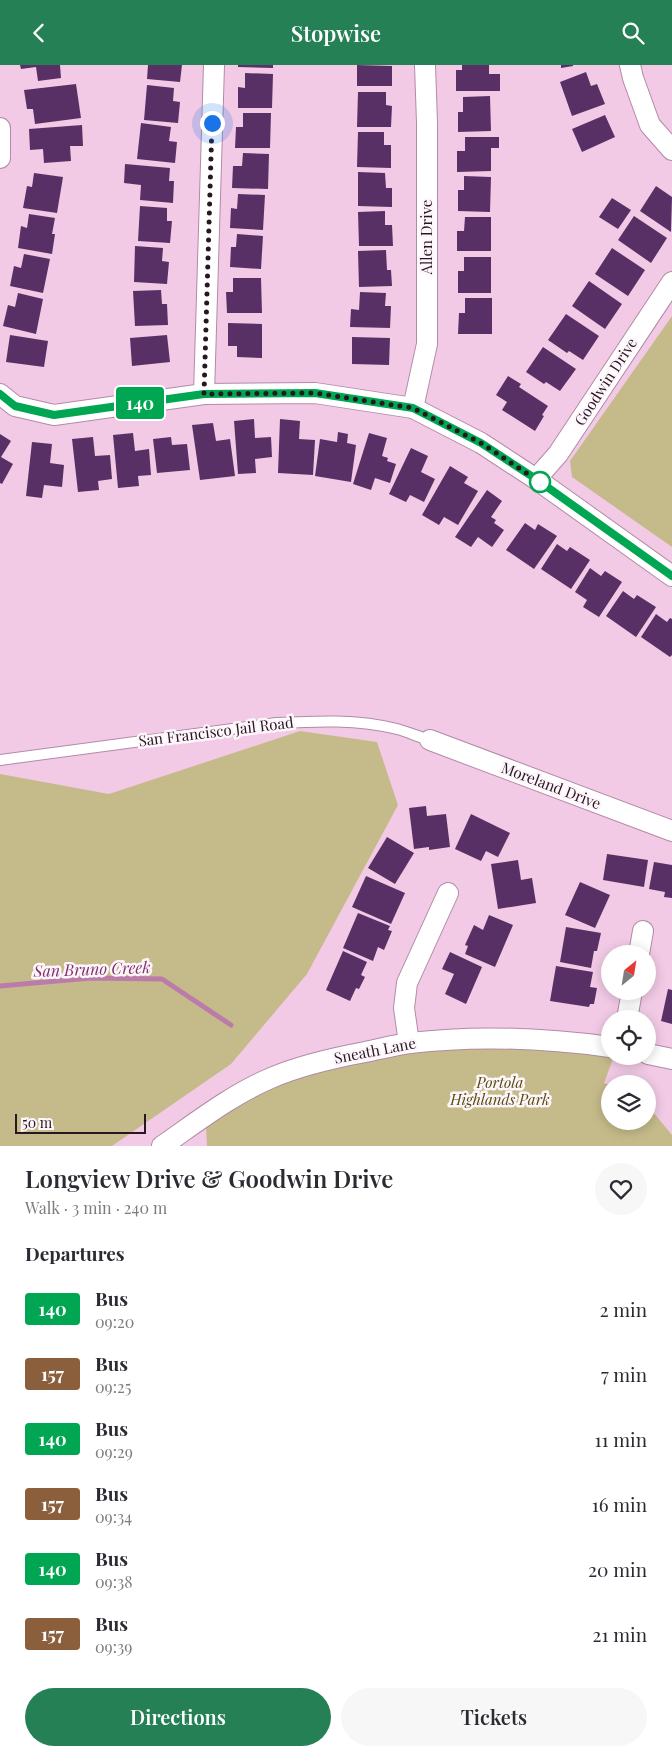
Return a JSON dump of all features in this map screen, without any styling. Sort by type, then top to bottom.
[{"type":"street","points":[[204,394],[214,65]]},
{"type":"street","name":"Allen Drive","points":[[413,408],[427,343],[427,123],[425,65]]},
{"type":"street","points":[[630,65],[650,125],[672,150]]},
{"type":"street","points":[[0,128],[0,158]]},
{"type":"street","name":"Goodwin Drive","points":[[536,479],[558,454],[672,281]]},
{"type":"street","points":[[0,394],[15,406],[54,415],[204,394],[315,393],[413,408],[481,443],[536,479],[672,576]]},
{"type":"street","name":"Moreland Drive","points":[[430,740],[672,831]]},
{"type":"street","points":[[410,1043],[404,1008],[407,983],[448,893]]},
{"type":"street","points":[[641,945],[643,931]]},
{"type":"street","name":"Sneath Lane","points":[[162,1146],[233,1097],[271,1078],[314,1063],[410,1043],[466,1038],[519,1038],[571,1041],[601,1046]]},
{"type":"street","points":[[656,1056],[672,1059]]},
{"type":"lane","name":"San Francisco Jail Road","points":[[0,760],[276,723],[320,720],[358,722],[390,728],[430,740]]},
{"type":"green space","points":[[672,316],[672,547],[572,477],[570,461]]},
{"type":"green space","points":[[300,731],[377,742],[398,805],[307,974],[231,1064],[112,1146],[0,1146],[0,774],[109,794]]},
{"type":"green space","name":"Portola Highlands Park","points":[[467,1037],[601,1054],[601,1065],[611,1065],[607,1075],[601,1075],[601,1130],[656,1130],[656,1116],[672,1135],[672,1146],[207,1146],[205,1109],[267,1079]]},
{"type":"building","points":[[20,65],[60,65],[61,78],[38,81],[36,67],[21,69]]},
{"type":"building","points":[[148,65],[182,65],[180,82],[147,79]]},
{"type":"building","points":[[238,65],[273,65],[273,68],[238,67]]},
{"type":"building","points":[[357,65],[392,66],[392,86],[357,86]]},
{"type":"building","points":[[462,65],[489,65],[489,74],[500,74],[500,91],[456,91],[456,70],[462,70]]},
{"type":"building","points":[[561,65],[573,65],[573,66],[561,68]]},
{"type":"building","points":[[586,72],[591,86],[597,84],[605,104],[572,116],[560,82]]},
{"type":"building","points":[[245,73],[273,74],[272,108],[238,108],[238,87],[245,88]]},
{"type":"building","points":[[76,84],[81,118],[35,124],[33,109],[27,109],[24,90]]},
{"type":"building","points":[[147,85],[174,88],[173,101],[180,102],[178,123],[144,120]]},
{"type":"building","points":[[358,92],[386,92],[386,105],[392,106],[391,127],[357,127]]},
{"type":"building","points":[[490,96],[491,131],[458,132],[458,112],[463,112],[463,97]]},
{"type":"building","points":[[243,113],[271,113],[270,148],[235,148],[236,127],[243,127]]},
{"type":"building","points":[[605,115],[615,137],[582,152],[572,129]]},
{"type":"building","points":[[141,123],[171,127],[169,141],[177,142],[175,163],[137,159]]},
{"type":"building","points":[[82,125],[83,146],[70,146],[71,161],[44,163],[43,149],[30,150],[29,129]]},
{"type":"building","points":[[358,132],[384,132],[384,145],[391,145],[391,168],[357,167]]},
{"type":"building","points":[[465,137],[499,137],[499,148],[491,148],[491,171],[457,172],[457,151],[465,151]]},
{"type":"building","points":[[243,153],[269,154],[268,189],[232,188],[233,166],[242,166]]},
{"type":"building","points":[[125,164],[170,168],[169,181],[174,181],[173,203],[140,200],[141,185],[124,183]]},
{"type":"building","points":[[358,172],[385,173],[386,188],[392,188],[392,207],[358,206]]},
{"type":"building","points":[[34,173],[63,177],[57,213],[23,208],[27,186],[32,187]]},
{"type":"building","points":[[464,176],[491,177],[490,212],[458,211],[458,190],[464,190]]},
{"type":"building","points":[[656,186],[672,197],[671,232],[640,211]]},
{"type":"building","points":[[238,194],[265,195],[263,230],[230,228],[231,208],[237,209]]},
{"type":"building","points":[[612,198],[631,210],[618,229],[599,217]]},
{"type":"building","points":[[140,206],[167,208],[167,221],[172,221],[170,243],[138,241]]},
{"type":"building","points":[[385,211],[385,225],[392,225],[393,246],[359,246],[358,212]]},
{"type":"building","points":[[29,214],[55,218],[52,234],[55,234],[52,254],[18,248],[21,226],[27,228]]},
{"type":"building","points":[[634,216],[667,238],[651,263],[618,240]]},
{"type":"building","points":[[465,217],[491,217],[491,251],[457,251],[457,231],[464,231]]},
{"type":"building","points":[[237,234],[263,236],[261,269],[230,267],[231,247],[236,247]]},
{"type":"building","points":[[135,246],[163,248],[162,261],[169,262],[167,284],[134,282]]},
{"type":"building","points":[[612,248],[645,270],[628,296],[595,274]]},
{"type":"building","points":[[386,250],[387,270],[391,270],[392,286],[359,287],[358,251]]},
{"type":"building","points":[[24,254],[50,259],[43,293],[10,286],[14,266],[21,268]]},
{"type":"building","points":[[464,257],[491,257],[491,293],[458,293],[458,271],[464,271]]},
{"type":"building","points":[[233,278],[261,278],[262,313],[227,313],[226,292],[233,292]]},
{"type":"building","points":[[589,281],[622,304],[605,329],[572,306]]},
{"type":"building","points":[[161,290],[162,304],[167,304],[168,325],[135,326],[133,291]]},
{"type":"building","points":[[360,292],[386,293],[385,306],[391,306],[390,328],[350,327],[351,309],[359,310]]},
{"type":"building","points":[[18,293],[43,299],[36,334],[3,326],[8,305],[15,307]]},
{"type":"building","points":[[465,298],[492,298],[492,334],[458,334],[459,313],[465,313]]},
{"type":"building","points":[[566,314],[599,336],[583,360],[569,351],[567,353],[548,340]]},
{"type":"building","points":[[228,323],[262,324],[262,358],[237,357],[237,346],[228,346]]},
{"type":"building","points":[[10,335],[48,341],[44,367],[6,362]]},
{"type":"building","points":[[167,335],[170,362],[132,366],[130,338]]},
{"type":"building","points":[[352,337],[390,338],[389,365],[352,364]]},
{"type":"building","points":[[543,347],[576,369],[560,391],[546,382],[544,384],[526,372]]},
{"type":"building","points":[[508,376],[521,384],[519,387],[548,406],[535,431],[502,410],[507,402],[496,395]]},
{"type":"building","points":[[254,419],[255,438],[271,437],[272,457],[255,459],[256,473],[238,474],[234,421]]},
{"type":"building","points":[[280,419],[300,421],[299,439],[315,440],[313,475],[278,473]]},
{"type":"building","points":[[213,423],[216,441],[230,439],[235,476],[200,480],[192,425]]},
{"type":"building","points":[[338,432],[348,434],[347,443],[356,445],[351,482],[315,476],[320,439],[337,442]]},
{"type":"building","points":[[133,433],[135,451],[149,449],[151,475],[138,476],[139,486],[118,488],[113,435]]},
{"type":"building","points":[[369,433],[387,438],[382,456],[388,458],[387,461],[396,464],[390,483],[375,478],[371,490],[353,484]]},
{"type":"building","points":[[0,434],[11,441],[1,457],[13,464],[2,484],[0,483]]},
{"type":"building","points":[[93,437],[95,456],[110,455],[112,479],[98,481],[99,490],[78,492],[72,439]]},
{"type":"building","points":[[171,437],[172,445],[187,444],[190,470],[157,473],[153,439]]},
{"type":"building","points":[[32,442],[52,444],[50,463],[64,465],[62,487],[44,485],[42,498],[26,496]]},
{"type":"building","points":[[411,448],[428,456],[421,472],[435,479],[424,502],[410,495],[406,502],[389,494]]},
{"type":"building","points":[[450,466],[468,477],[464,483],[478,491],[458,525],[444,517],[439,525],[422,515]]},
{"type":"building","points":[[487,490],[502,501],[491,517],[496,520],[494,523],[504,530],[492,547],[478,537],[471,547],[455,537]]},
{"type":"building","points":[[525,523],[535,530],[538,524],[557,536],[534,569],[506,550]]},
{"type":"building","points":[[557,544],[567,551],[570,547],[590,560],[571,589],[541,569]]},
{"type":"building","points":[[590,568],[601,576],[605,571],[622,582],[599,617],[583,607],[587,600],[575,592]]},
{"type":"building","points":[[623,591],[634,599],[637,595],[656,607],[636,637],[606,616]]},
{"type":"building","points":[[656,614],[667,622],[670,618],[672,619],[672,655],[670,657],[641,637]]},
{"type":"building","points":[[426,806],[427,816],[446,814],[450,847],[429,850],[429,847],[414,849],[409,808]]},
{"type":"building","points":[[471,814],[510,833],[498,857],[486,851],[481,861],[455,849]]},
{"type":"building","points":[[387,837],[414,853],[395,884],[368,868]]},
{"type":"building","points":[[607,854],[648,860],[644,887],[603,880]]},
{"type":"building","points":[[518,860],[521,880],[532,878],[536,903],[498,909],[491,864]]},
{"type":"building","points":[[654,862],[672,865],[672,898],[664,897],[665,892],[649,889]]},
{"type":"building","points":[[366,876],[405,893],[391,924],[352,907]]},
{"type":"building","points":[[580,882],[610,895],[595,928],[565,915]]},
{"type":"building","points":[[358,913],[390,926],[388,930],[392,931],[384,950],[378,947],[373,961],[343,948]]},
{"type":"building","points":[[489,915],[513,925],[495,967],[465,954],[468,946],[465,945],[474,925],[483,930]]},
{"type":"building","points":[[566,927],[601,933],[597,951],[594,951],[591,968],[560,962]]},
{"type":"building","points":[[343,951],[367,962],[361,975],[365,977],[359,989],[356,988],[350,1001],[326,990]]},
{"type":"building","points":[[450,952],[482,967],[466,1004],[445,994],[454,974],[442,969]]},
{"type":"building","points":[[556,966],[593,972],[590,987],[597,988],[594,1004],[590,1004],[589,1007],[550,1001]]},
{"type":"building","points":[[668,989],[672,990],[672,1024],[661,1021]]},
{"type":"waterway","name":"San Bruno Creek","points":[[0,986],[91,978],[162,979],[231,1025]]},
{"type":"bus line","name":"140","points":[[0,394],[15,406],[54,415],[204,394],[315,393],[413,408],[481,443],[536,479],[672,576]]},
{"type":"route","points":[[212,123],[204,394],[315,393],[413,408],[481,443],[540,482]]}]
